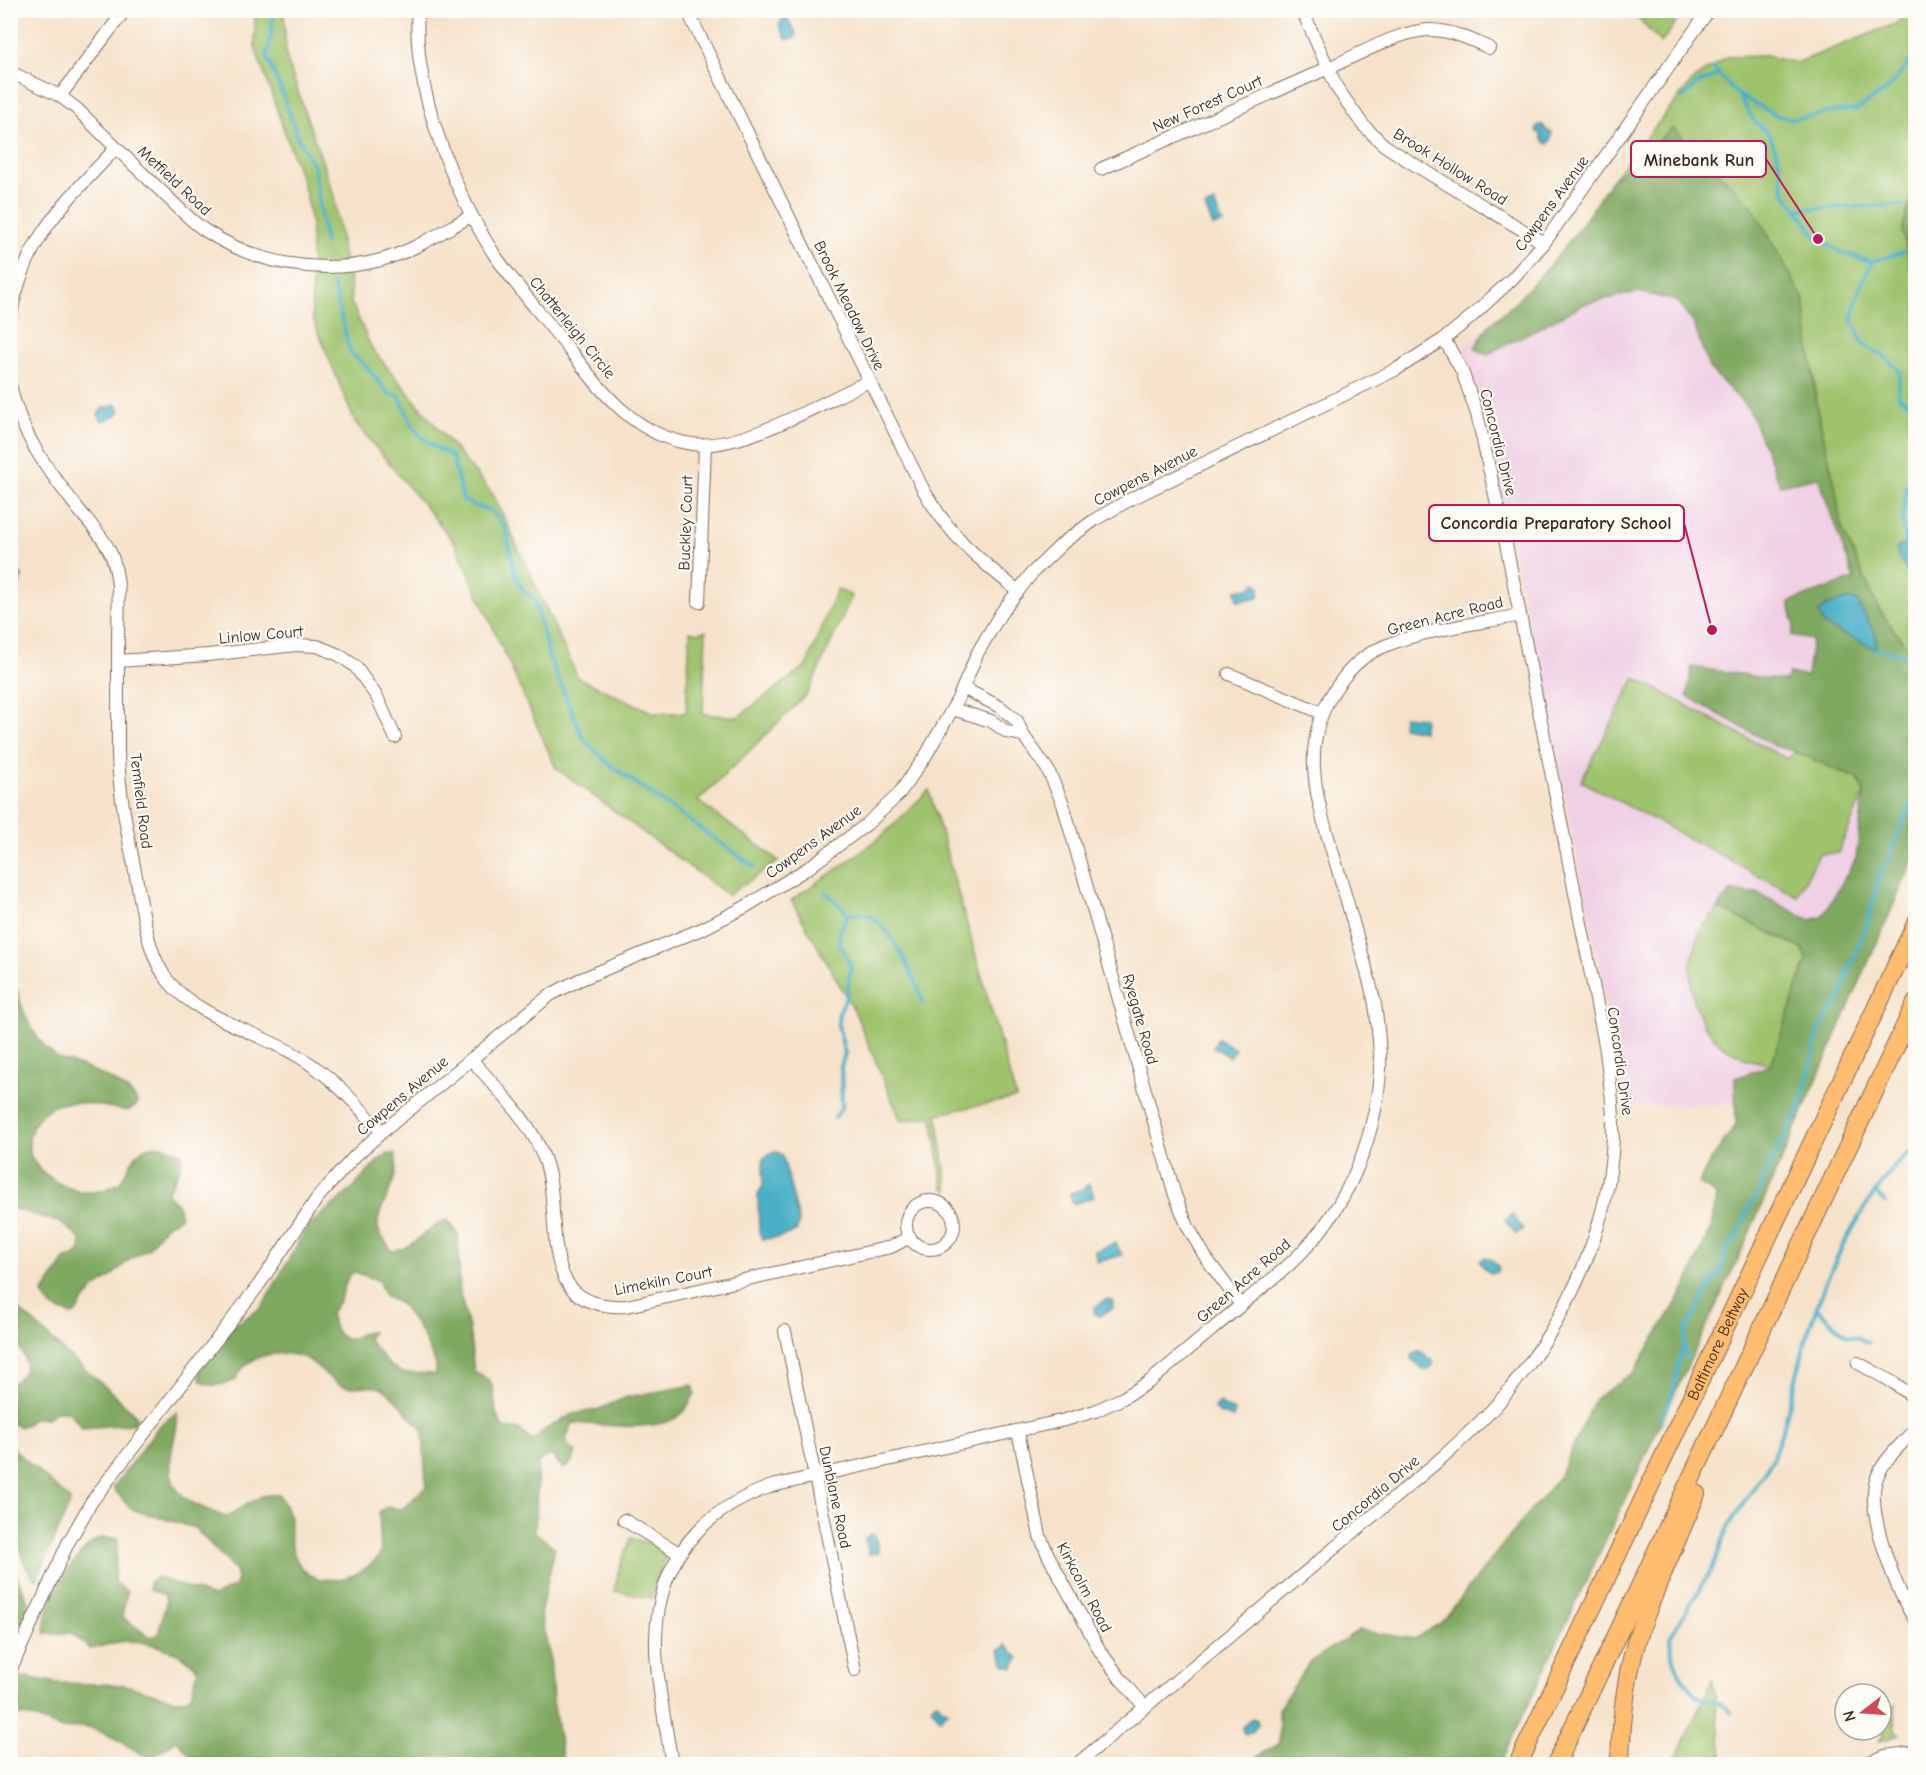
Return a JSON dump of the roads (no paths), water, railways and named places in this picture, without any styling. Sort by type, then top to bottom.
[{"type":"highway","name":"Baltimore Beltway","points":[[1518,1764],[1916,924]]},
{"type":"highway","name":"Baltimore Beltway","points":[[1556,1764],[1916,1003]]},
{"type":"highway","points":[[1620,1764],[1625,1695],[1640,1629],[1766,1321]]},
{"type":"street","points":[[60,96],[125,10]]},
{"type":"street","name":"Chatterleigh Circle","points":[[418,10],[420,55],[430,107],[441,145],[471,216],[495,255],[610,401],[628,417],[648,430],[675,441],[705,446],[756,434],[869,381]]},
{"type":"street","name":"Brook Meadow Drive","points":[[687,10],[936,513],[976,558],[1017,590]]},
{"type":"street","name":"Brook Hollow Road","points":[[1302,10],[1327,68],[1347,104],[1363,125],[1384,145],[1544,243]]},
{"type":"street","name":"Cowpens Avenue","points":[[10,1671],[68,1543],[92,1501],[258,1286],[318,1197],[356,1155],[550,995],[745,907],[785,883],[851,837],[883,810],[910,779],[937,738],[989,631],[1017,590],[1064,542],[1111,510],[1397,369],[1444,339],[1512,279],[1544,243],[1709,10]]},
{"type":"street","name":"New Forest Court","points":[[1101,169],[1394,39],[1427,30],[1445,31],[1462,35],[1490,48]]},
{"type":"street","name":"Metfield Road","points":[[10,72],[60,96],[205,231],[256,256],[280,262],[324,267],[376,261],[420,244],[471,216]]},
{"type":"street","points":[[10,318],[21,275],[32,250],[62,206],[117,148]]},
{"type":"street","name":"Concordia Drive","points":[[1077,1764],[1437,1462],[1499,1401],[1552,1328],[1577,1279],[1598,1226],[1605,1200],[1613,1137],[1610,1080],[1520,615],[1478,414],[1462,371],[1444,339]]},
{"type":"street","name":"Temfield Road","points":[[10,385],[20,419],[41,462],[101,538],[114,561],[118,599],[121,788],[147,934],[156,959],[169,982],[182,995],[202,1008],[297,1056],[321,1071],[344,1090],[382,1132]]},
{"type":"street","name":"Buckley Court","points":[[699,602],[705,446]]},
{"type":"street","name":"Green Acre Road","points":[[672,1764],[656,1638],[658,1612],[664,1587],[680,1552],[692,1535],[728,1506],[749,1494],[772,1486],[1018,1432],[1095,1412],[1149,1382],[1296,1258],[1320,1231],[1356,1173],[1367,1143],[1376,1106],[1380,1070],[1375,1004],[1317,797],[1313,774],[1314,738],[1322,713],[1330,695],[1344,677],[1373,651],[1411,637],[1520,615]]},
{"type":"street","name":"Linlow Court","points":[[118,661],[208,655],[296,645],[317,646],[339,655],[355,666],[376,697],[395,737]]},
{"type":"street","points":[[1229,674],[1322,713]]},
{"type":"street","name":"Ryegate Road","points":[[963,688],[1000,707],[1017,721],[1023,735],[1048,770],[1063,804],[1175,1195],[1188,1227],[1206,1258],[1240,1305]]},
{"type":"street","points":[[953,709],[991,721],[1007,732],[1023,735]]},
{"type":"street","name":"Limekiln Court","points":[[471,1059],[524,1123],[538,1144],[550,1181],[557,1259],[563,1276],[574,1291],[590,1301],[607,1307],[627,1306],[891,1247],[910,1237]]},
{"type":"street","name":"Dunblane Road","points":[[785,1331],[855,1670]]},
{"type":"street","points":[[1858,1363],[1894,1383],[1916,1399]]},
{"type":"street","points":[[1916,1428],[1882,1468],[1875,1484],[1874,1506],[1877,1526],[1897,1585],[1916,1621]]},
{"type":"street","name":"Kirkcolm Road","points":[[1018,1432],[1041,1536],[1048,1555],[1100,1651],[1145,1707]]},
{"type":"street","points":[[624,1520],[680,1552]]},
{"type":"street","points":[[1864,1764],[1885,1756],[1916,1752]]},
{"type":"water","points":[[787,18],[796,33],[795,38],[786,39],[779,25],[783,19]]},
{"type":"water","points":[[1538,125],[1543,125],[1552,133],[1548,144],[1537,132]]},
{"type":"water","points":[[1214,203],[1223,223],[1213,226],[1205,207]]},
{"type":"water","points":[[116,404],[120,410],[116,416],[102,421],[98,415],[102,408]]},
{"type":"water","points":[[1916,543],[1915,587],[1896,548]]},
{"type":"water","points":[[1256,583],[1260,586],[1259,597],[1238,601],[1236,590],[1249,588]]},
{"type":"water","points":[[1850,599],[1856,600],[1876,635],[1876,649],[1824,625],[1819,613],[1826,606]]},
{"type":"water","points":[[1403,716],[1424,718],[1423,731],[1402,727]]},
{"type":"water","points":[[1218,1039],[1235,1049],[1230,1057],[1213,1047]]},
{"type":"water","points":[[778,1152],[783,1157],[799,1221],[797,1230],[793,1232],[780,1237],[762,1239],[759,1232],[758,1194],[763,1186],[763,1159],[770,1153]]},
{"type":"water","points":[[1090,1184],[1094,1197],[1073,1204],[1070,1193],[1086,1188]]},
{"type":"water","points":[[1512,1214],[1523,1229],[1516,1234],[1505,1220]]},
{"type":"water","points":[[1116,1243],[1122,1255],[1098,1262],[1095,1251]]},
{"type":"water","points":[[1485,1257],[1496,1264],[1499,1268],[1497,1272],[1490,1273],[1481,1264],[1480,1261]]},
{"type":"water","points":[[1107,1299],[1113,1301],[1113,1308],[1100,1316],[1094,1314],[1095,1307]]},
{"type":"water","points":[[1417,1351],[1421,1351],[1432,1361],[1433,1365],[1428,1370],[1424,1370],[1413,1361],[1412,1356]]},
{"type":"water","points":[[1220,1402],[1224,1407],[1235,1411],[1233,1418],[1218,1413],[1214,1408]]},
{"type":"water","points":[[871,1534],[875,1536],[879,1552],[869,1554],[865,1538]]},
{"type":"water","points":[[1006,1645],[1019,1658],[1013,1668],[1005,1665],[999,1651]]},
{"type":"water","points":[[937,1701],[941,1707],[949,1711],[940,1719],[931,1707]]},
{"type":"water","points":[[1252,1718],[1257,1720],[1258,1725],[1251,1733],[1245,1734],[1243,1727]]},
{"type":"waterway","points":[[272,10],[273,20],[267,57],[298,138],[314,166],[325,244]]},
{"type":"waterway","points":[[1739,95],[1777,116],[1794,119],[1856,110],[1888,89],[1916,54]]},
{"type":"waterway","points":[[1713,68],[1738,95],[1755,122],[1769,134],[1778,156],[1784,191],[1818,239],[1843,253],[1872,262],[1860,287],[1852,319],[1863,344],[1886,358],[1900,371],[1898,396],[1916,408]]},
{"type":"waterway","points":[[1683,98],[1697,84],[1718,75]]},
{"type":"waterway","points":[[1798,209],[1903,205]]},
{"type":"waterway","points":[[1872,262],[1903,252]]},
{"type":"waterway","points":[[333,284],[350,352],[365,365],[390,395],[398,395],[411,422],[421,436],[452,456],[463,500],[489,510],[499,518],[509,542],[518,580],[524,590],[534,599],[549,657],[584,740],[610,765],[755,867]]},
{"type":"waterway","points":[[1906,548],[1903,518],[1906,487],[1916,474]]},
{"type":"waterway","points":[[1876,649],[1916,657]]},
{"type":"waterway","points":[[1686,1357],[1684,1342],[1686,1330],[1708,1289],[1722,1269],[1727,1247],[1736,1239],[1750,1204],[1759,1193],[1764,1178],[1801,1105],[1820,1027],[1841,997],[1848,971],[1868,922],[1881,869],[1889,860],[1897,835],[1912,803],[1916,786]]},
{"type":"waterway","points":[[825,892],[843,908],[847,916],[839,933],[840,945],[851,968],[846,998],[839,1013],[838,1025],[845,1054],[841,1066],[842,1106],[835,1118]]},
{"type":"waterway","points":[[847,916],[858,914],[870,916],[887,932],[909,968],[923,1003]]},
{"type":"waterway","points":[[1732,1713],[1720,1703],[1697,1697],[1692,1691],[1675,1661],[1670,1637],[1713,1567],[1728,1527],[1772,1460],[1784,1425],[1808,1332],[1827,1279],[1842,1247],[1865,1207],[1893,1168],[1916,1146]]},
{"type":"waterway","points":[[1875,1192],[1885,1202]]},
{"type":"waterway","points":[[1816,1308],[1847,1336],[1868,1343]]},
{"type":"waterway","points":[[1661,1421],[1672,1394],[1684,1346]]},
{"type":"place","name":"Minebank Run","points":[[1818,239]]},
{"type":"place","name":"Concordia Preparatory School","points":[[1712,630]]}]
